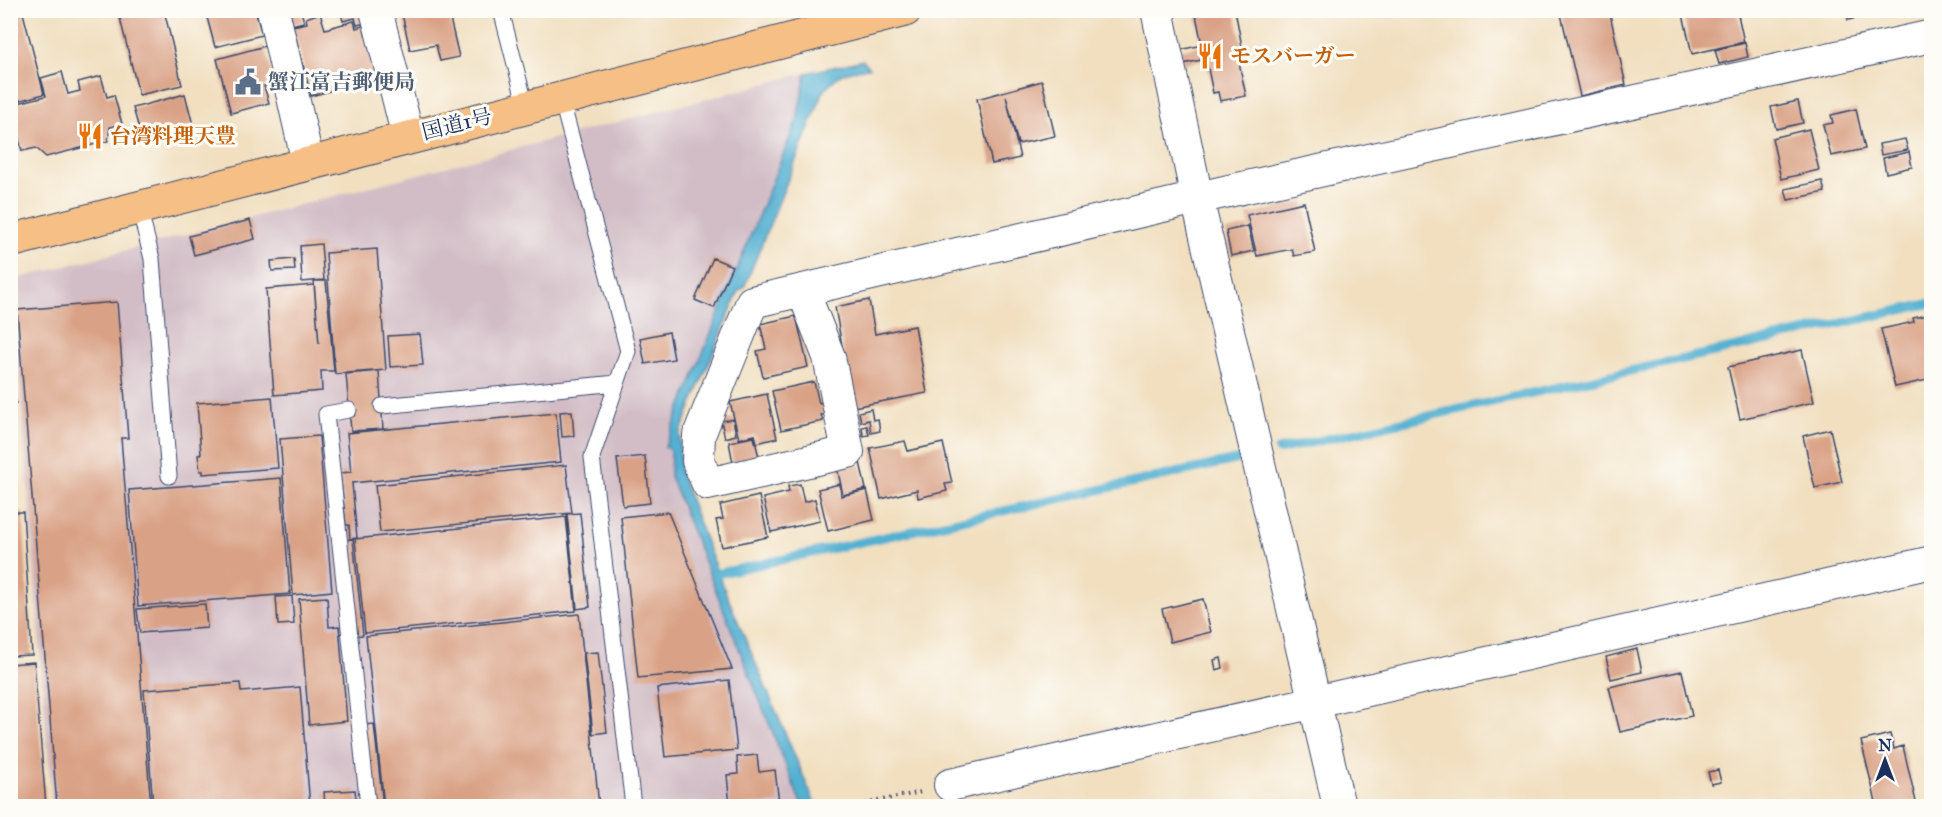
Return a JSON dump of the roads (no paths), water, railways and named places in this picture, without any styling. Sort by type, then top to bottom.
[{"type":"highway","name":"国道1号","points":[[10,241],[905,10]]},
{"type":"street","points":[[273,10],[308,163]]},
{"type":"street","points":[[376,10],[408,137]]},
{"type":"street","points":[[1156,10],[1197,198],[1339,807]]},
{"type":"street","points":[[803,291],[829,357],[848,452],[708,484],[698,461],[699,435],[752,302],[1197,198],[1932,36]]},
{"type":"street","points":[[950,785],[1932,562]]},
{"type":"lane","points":[[496,10],[502,14],[526,107]]},
{"type":"lane","points":[[561,98],[628,351],[591,457],[633,807]]},
{"type":"lane","points":[[139,207],[152,260],[169,476]]},
{"type":"lane","points":[[382,406],[617,383]]},
{"type":"lane","points":[[349,410],[326,414],[368,807]]},
{"type":"water","points":[[863,60],[869,68],[855,70],[837,77],[823,93],[744,288],[739,290],[680,434],[680,473],[718,574],[816,806],[802,806],[670,476],[671,451],[665,447],[797,120],[806,73]]},
{"type":"waterway","points":[[1056,14],[1070,10]]},
{"type":"waterway","points":[[1278,450],[1932,303]]},
{"type":"waterway","points":[[716,574],[1240,459]]},
{"type":"place","name":"モスバーガー","points":[[1210,56]]},
{"type":"place","name":"蟹江富吉郵便局","points":[[248,82]]},
{"type":"place","name":"台湾料理天豊","points":[[90,136]]}]
